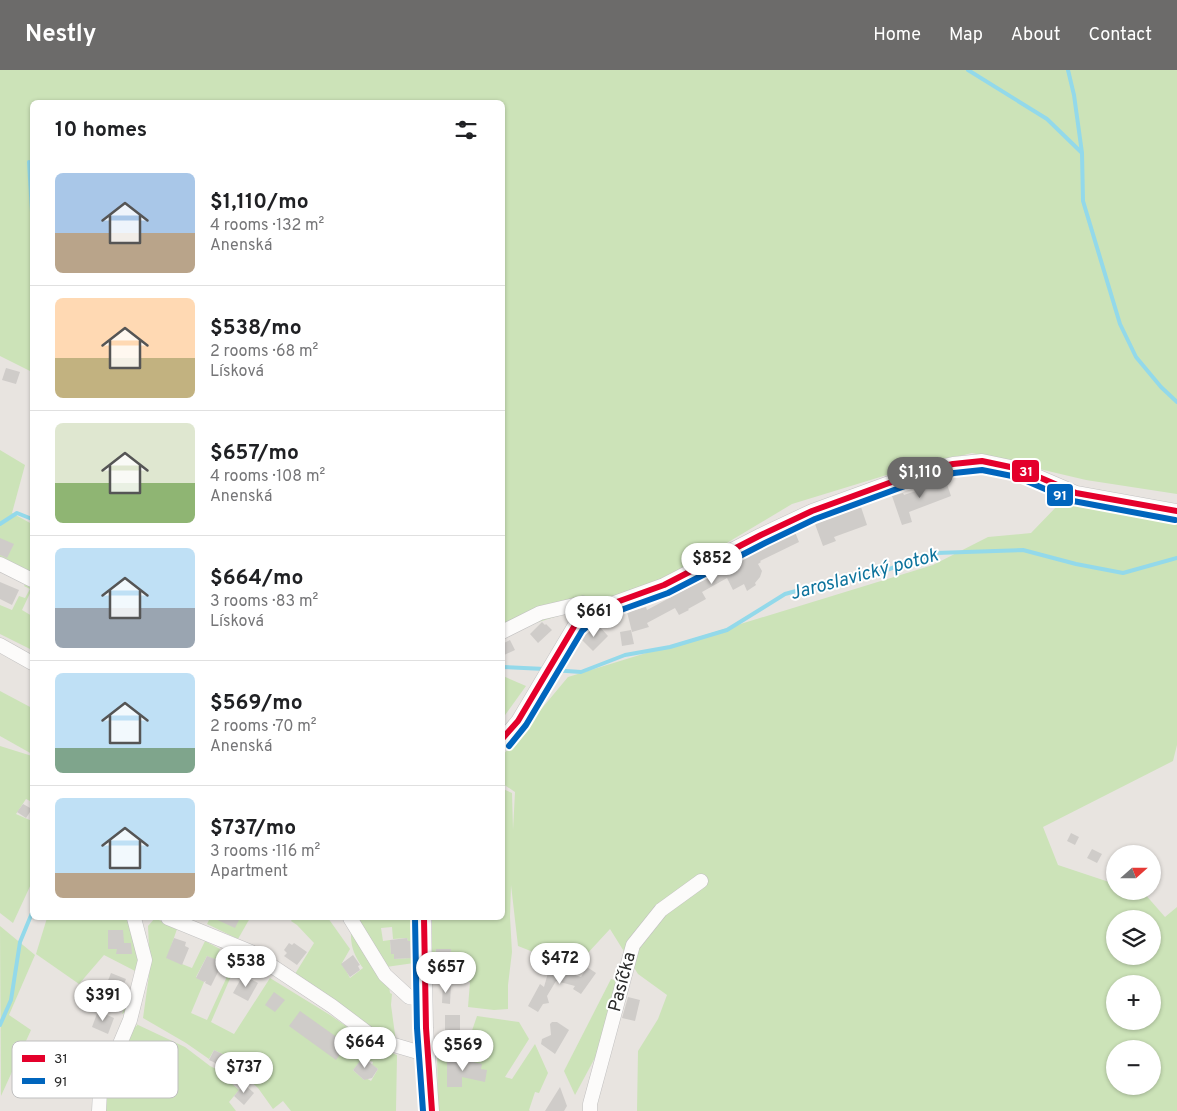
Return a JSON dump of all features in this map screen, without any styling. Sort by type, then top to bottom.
[{"type":"street","points":[[505,736],[518,721],[575,626],[586,616],[603,607],[664,585],[812,511],[922,472],[953,464],[982,461],[1020,469],[1076,493],[1177,511]]},
{"type":"street","points":[[0,564],[30,579]]},
{"type":"street","points":[[505,630],[540,612],[583,603],[603,607]]},
{"type":"street","points":[[0,645],[30,662]]},
{"type":"street","name":"Pasíčka","points":[[590,1111],[590,1104],[633,945],[661,910],[701,881]]},
{"type":"street","points":[[121,1041],[130,1020],[145,960],[135,920]]},
{"type":"street","points":[[173,920],[251,952],[332,1006],[376,1040],[428,1055]]},
{"type":"street","points":[[351,920],[385,975],[409,997],[425,1000]]},
{"type":"street","points":[[424,920],[425,1000],[432,1111]]},
{"type":"street","points":[[99,1111],[100,1098]]},
{"type":"green space","points":[[0,70],[1177,70],[1177,494],[1086,480],[972,453],[890,474],[792,504],[655,586],[505,632],[505,100],[30,100],[30,371],[0,356]]},
{"type":"green space","points":[[0,450],[25,465],[12,513],[30,523],[30,576],[0,561],[0,525],[2,522],[0,523]]},
{"type":"green space","points":[[1059,504],[1177,517],[1177,745],[1173,761],[1043,827],[1058,865],[1106,881],[1106,900],[1150,900],[1159,910],[1106,910],[1106,965],[1161,965],[1161,912],[1165,917],[1177,907],[1177,1111],[637,1111],[638,1051],[658,1019],[667,995],[638,974],[610,929],[574,968],[518,946],[511,885],[512,952],[508,985],[508,1009],[494,1010],[468,1007],[470,982],[432,979],[432,964],[435,964],[435,970],[442,971],[442,975],[447,975],[451,949],[436,949],[435,961],[432,961],[432,920],[505,920],[505,790],[512,793],[513,830],[515,792],[505,785],[505,753],[568,677],[933,565],[988,537],[1031,533]]},
{"type":"green space","points":[[26,583],[30,585],[30,589],[24,586]]},
{"type":"green space","points":[[30,589],[22,610],[30,615],[30,649],[0,634],[0,605],[12,610],[19,596],[25,598]]},
{"type":"green space","points":[[505,677],[526,686],[505,715]]},
{"type":"green space","points":[[0,691],[30,707],[30,753],[0,736]]},
{"type":"green space","points":[[0,746],[30,755],[30,801],[26,799],[16,814],[30,820],[30,886],[13,923],[0,913]]},
{"type":"green space","points":[[46,920],[129,920],[139,960],[136,972],[104,955],[79,984],[36,954]]},
{"type":"green space","points":[[153,920],[159,920],[177,929],[167,958],[192,968],[205,941],[220,949],[215,960],[207,956],[196,977],[204,982],[191,1013],[207,1020],[236,957],[239,958],[211,1022],[234,1034],[270,978],[330,1015],[375,1046],[397,1055],[396,1111],[291,1111],[283,1101],[273,1109],[258,1088],[231,1063],[233,1059],[214,1050],[209,1059],[143,1018],[150,968],[148,926]],"holes":[[[363,1058],[373,1062],[372,1065],[378,1069],[371,1081],[366,1078],[364,1080],[353,1070]]]},
{"type":"green space","points":[[209,920],[249,920],[238,939],[207,924]]},
{"type":"green space","points":[[292,920],[329,920],[350,949],[342,963],[350,978],[363,968],[353,949],[351,920],[415,920],[414,963],[386,967],[390,993],[392,994],[391,1005],[396,1042],[365,1027],[295,974],[314,943]],"holes":[[[392,927],[393,939],[407,938],[410,941],[411,958],[394,959],[394,954],[391,954],[390,940],[383,941],[381,928]]]},
{"type":"green space","points":[[0,926],[35,955],[9,1015],[31,1030],[26,1041],[12,1041],[12,1072],[1,1096]]},
{"type":"green space","points":[[136,976],[128,1011],[122,1014]]},
{"type":"green space","points":[[611,979],[617,981],[597,1054],[575,1095],[564,1071]]},
{"type":"green space","points":[[477,1016],[519,1022],[529,1039],[505,1077],[512,1079],[535,1044],[548,1073],[539,1093],[535,1092],[530,1111],[438,1111],[437,1048],[464,1054]]},
{"type":"green space","points":[[136,1024],[172,1041],[123,1041],[127,1028],[137,1026]]},
{"type":"green space","points":[[178,1044],[210,1066],[234,1078],[231,1083],[239,1090],[229,1102],[236,1111],[103,1111],[106,1098],[178,1098]]},
{"type":"building","points":[[6,368],[20,372],[16,384],[2,380]]},
{"type":"building","points":[[945,478],[951,496],[909,512],[912,522],[902,525],[892,496],[903,493],[904,495]]},
{"type":"building","points":[[861,507],[867,525],[834,537],[836,541],[823,546],[815,524]]},
{"type":"building","points":[[795,532],[799,542],[760,561],[758,564],[762,571],[760,577],[755,583],[756,585],[747,591],[744,584],[733,590],[727,578],[702,592],[706,599],[689,610],[679,615],[675,608],[647,623],[649,627],[632,632],[627,612],[646,607],[647,610]]},
{"type":"building","points":[[0,538],[14,544],[7,558],[0,555]]},
{"type":"building","points":[[0,582],[19,590],[12,605],[0,599]]},
{"type":"building","points":[[542,622],[552,630],[538,643],[530,634]]},
{"type":"building","points":[[599,626],[608,636],[593,651],[581,639],[592,627],[596,630]]},
{"type":"building","points":[[631,630],[634,644],[622,646],[620,632]]},
{"type":"building","points":[[510,640],[515,650],[505,655],[505,642]]},
{"type":"building","points":[[23,804],[30,808],[30,812],[26,818],[17,812]]},
{"type":"building","points":[[1071,833],[1079,837],[1075,845],[1067,841]]},
{"type":"building","points":[[1092,849],[1102,854],[1097,863],[1087,858]]},
{"type":"building","points":[[217,920],[239,920],[235,928]]},
{"type":"building","points":[[108,930],[123,930],[124,943],[131,943],[132,954],[116,954],[117,949],[108,949]]},
{"type":"building","points":[[174,938],[186,942],[185,946],[189,948],[182,965],[166,958]]},
{"type":"building","points":[[407,938],[410,941],[412,958],[394,959],[394,954],[391,954],[390,940]]},
{"type":"building","points":[[289,943],[292,945],[294,943],[307,952],[297,965],[284,956],[287,953],[284,950]]},
{"type":"building","points":[[436,949],[451,949],[449,971],[435,970]]},
{"type":"building","points":[[353,955],[360,965],[358,966],[360,970],[350,977],[341,964]]},
{"type":"building","points":[[207,956],[223,962],[211,986],[205,983],[206,981],[204,982],[196,978]]},
{"type":"building","points":[[550,966],[581,977],[587,967],[596,973],[581,994],[573,989],[575,986],[556,981],[547,996],[549,1003],[543,1004],[538,1012],[528,1006],[540,984],[544,987]]},
{"type":"building","points":[[111,973],[126,979],[118,999],[115,998],[109,1002],[108,995],[105,994]]},
{"type":"building","points":[[243,975],[258,983],[248,1001],[233,993]]},
{"type":"building","points":[[443,983],[451,984],[450,1004],[442,1003]]},
{"type":"building","points":[[274,992],[285,1000],[275,1012],[265,1005]]},
{"type":"building","points":[[628,997],[640,1000],[635,1021],[622,1018]]},
{"type":"building","points":[[98,1011],[114,1018],[108,1034],[92,1027]]},
{"type":"building","points":[[300,1011],[338,1038],[337,1040],[346,1046],[336,1060],[289,1026]]},
{"type":"building","points":[[445,1015],[460,1015],[460,1043],[445,1043]]},
{"type":"building","points":[[557,1022],[569,1030],[555,1054],[541,1044],[542,1039],[551,1035],[550,1024]]},
{"type":"building","points":[[214,1050],[233,1059],[228,1069],[209,1060]]},
{"type":"building","points":[[447,1056],[482,1064],[481,1069],[487,1070],[485,1082],[462,1077],[462,1087],[447,1087]]},
{"type":"building","points":[[363,1057],[378,1069],[372,1078],[364,1080],[353,1070]]},
{"type":"building","points":[[244,1084],[254,1093],[244,1105],[234,1096]]},
{"type":"building","points":[[560,1087],[567,1106],[564,1111],[545,1111]]},
{"type":"waterway","points":[[968,70],[1047,119],[1081,152]]},
{"type":"waterway","points":[[1068,70],[1074,95],[1082,153],[1083,201],[1120,324],[1136,357],[1161,387],[1177,402]]},
{"type":"waterway","points":[[29,162],[30,179]]},
{"type":"waterway","name":"Jaroslavický potok","points":[[0,524],[17,513],[30,518]]},
{"type":"waterway","name":"Jaroslavický potok","points":[[552,670],[581,672],[625,655],[670,647],[727,630],[785,594],[847,577],[866,577],[936,553],[1023,550],[1076,564],[1123,573],[1177,558]]},
{"type":"waterway","name":"Jaroslavický potok","points":[[505,667],[545,669]]},
{"type":"waterway","points":[[0,1025],[11,1000],[20,942],[30,918]]},
{"type":"transit line","name":"31","points":[[505,736],[518,721],[575,625],[586,616],[603,607],[664,585],[812,511],[922,471],[953,464],[982,461],[1020,469],[1076,493],[1177,511]]},
{"type":"transit line","name":"91","points":[[509,746],[526,725],[582,631],[591,623],[607,615],[668,593],[815,519],[924,479],[982,470],[1017,477],[1073,501],[1175,520]]},
{"type":"transit line","name":"91","points":[[415,920],[417,1028],[423,1111]]},
{"type":"transit line","name":"31","points":[[424,920],[426,1028],[432,1111]]}]
